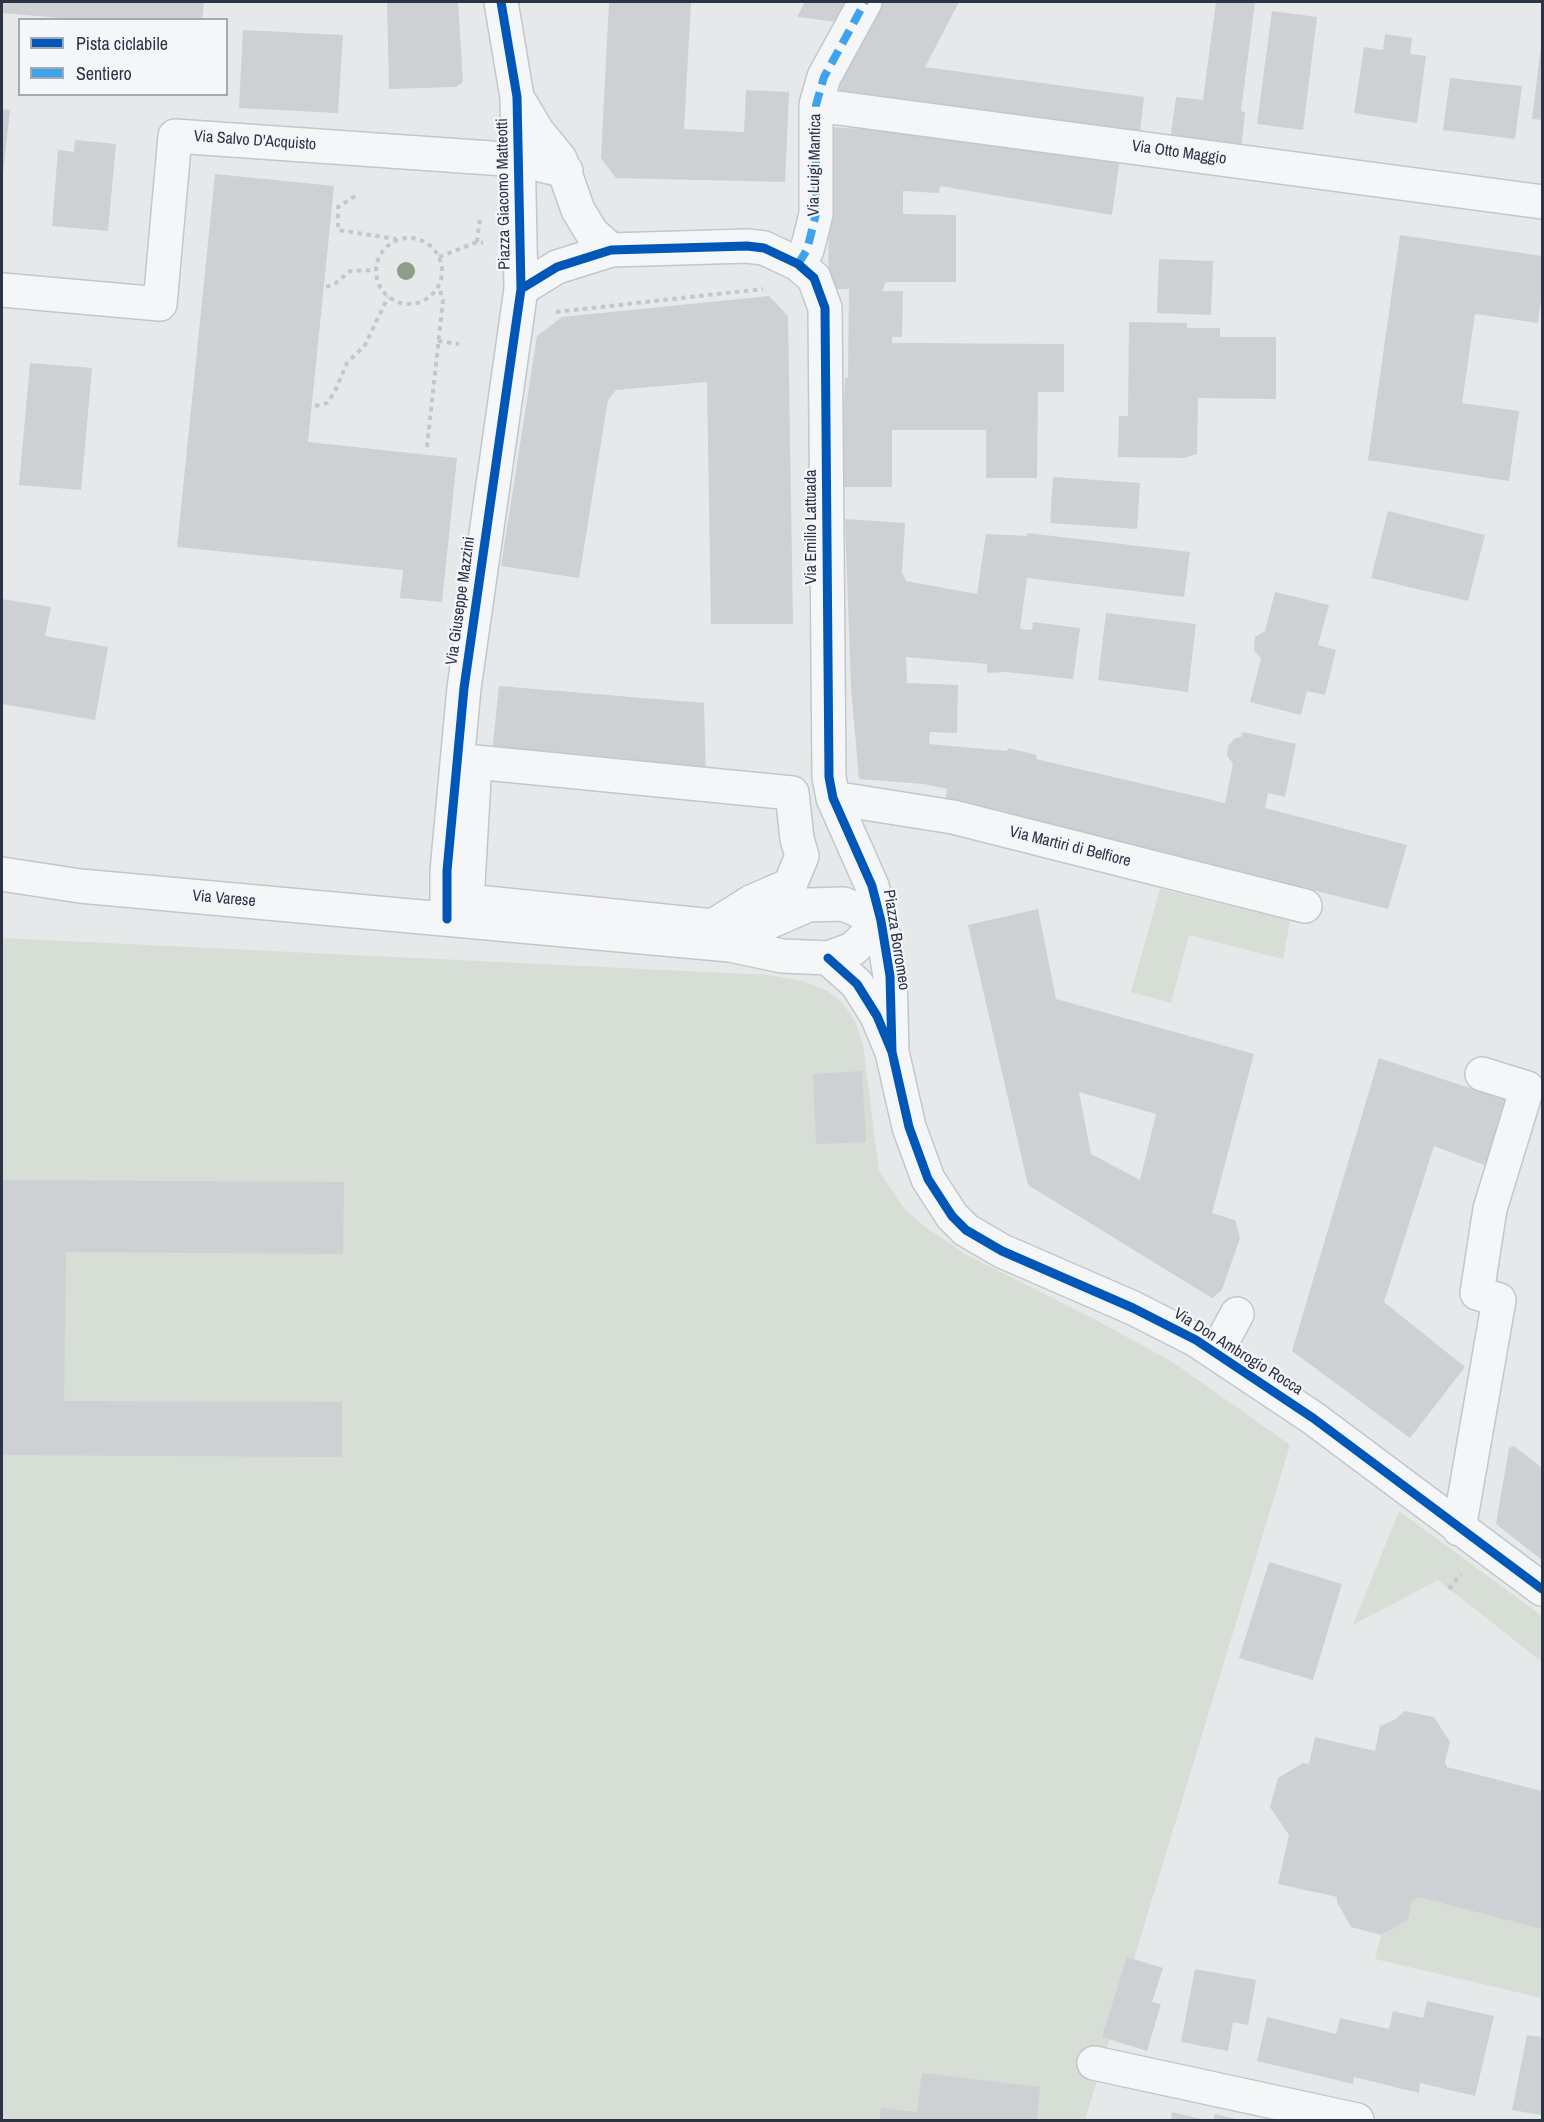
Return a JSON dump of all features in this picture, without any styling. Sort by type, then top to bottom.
[{"type":"street","points":[[501,2],[517,97]]},
{"type":"street","name":"Via Luigi Mantica","points":[[798,264],[807,250],[816,214],[816,105],[824,77],[865,2]]},
{"type":"street","name":"Piazza Giacomo Matteotti","points":[[517,97],[521,289]]},
{"type":"street","name":"Piazza Giacomo Matteotti","points":[[517,97],[566,171],[578,210],[592,233],[611,250]]},
{"type":"street","name":"Via Otto Maggio","points":[[816,105],[1542,202]]},
{"type":"street","name":"Via Salvo D'Acquisto","points":[[2,290],[160,304],[175,136],[519,160]]},
{"type":"street","name":"Piazza Giacomo Matteotti","points":[[519,160],[566,171]]},
{"type":"street","name":"Piazza Giacomo Matteotti","points":[[521,289],[557,267],[611,250],[747,246],[764,248],[798,264]]},
{"type":"street","name":"Via Emilio Lattuada","points":[[798,264],[814,278],[825,308],[829,777],[833,798]]},
{"type":"street","name":"Via Giuseppe Mazzini","points":[[447,919],[447,872],[464,688],[521,289]]},
{"type":"street","points":[[475,762],[706,783],[792,792],[797,839],[802,856],[790,885],[751,902],[712,926],[467,901],[475,762]]},
{"type":"street","name":"Via Martiri di Belfiore","points":[[833,798],[953,817],[1305,906]]},
{"type":"street","name":"Piazza Borromeo","points":[[833,798],[872,886],[881,921],[890,976],[892,1052]]},
{"type":"street","name":"Via Varese","points":[[2,874],[80,886],[730,945]]},
{"type":"street","name":"Piazza Borromeo","points":[[730,945],[769,922],[808,905],[844,904],[881,921]]},
{"type":"street","name":"Piazza Borromeo","points":[[730,945],[782,956],[828,958],[853,948],[881,921]]},
{"type":"street","points":[[828,958],[857,984],[877,1016],[892,1052]]},
{"type":"street","name":"Via Don Ambrogio Rocca","points":[[892,1052],[909,1127],[928,1179],[952,1216],[966,1230],[1002,1251],[1162,1321],[1216,1353],[1313,1418],[1542,1589]]},
{"type":"street","points":[[1459,1529],[1499,1300],[1477,1293],[1490,1209],[1527,1088],[1482,1074]]},
{"type":"street","points":[[1216,1353],[1237,1314]]},
{"type":"street","points":[[1094,2063],[1357,2121]]},
{"type":"path","points":[[356,196],[338,207],[338,230],[397,239],[411,237],[424,241],[435,250],[439,257],[442,276],[438,286],[422,302],[400,303],[388,297],[379,286],[375,270],[377,258],[386,246],[397,239]]},
{"type":"path","points":[[477,242],[482,208]]},
{"type":"path","points":[[439,257],[477,242],[488,243]]},
{"type":"path","points":[[326,287],[336,283],[350,271],[375,270]]},
{"type":"path","points":[[426,447],[443,300],[438,286]]},
{"type":"path","points":[[546,313],[770,288]]},
{"type":"path","points":[[315,406],[327,403],[347,363],[365,345],[388,297]]},
{"type":"path","points":[[438,341],[459,344]]},
{"type":"path","points":[[1449,1588],[1467,1567]]},
{"type":"shaded area","points":[[1160,889],[1290,921],[1283,959],[1189,935],[1171,1003],[1131,992]]},
{"type":"shaded area","points":[[2,938],[768,975],[803,981],[826,990],[842,1002],[855,1021],[863,1045],[879,1171],[903,1207],[921,1224],[965,1254],[1096,1320],[1174,1363],[1290,1445],[1085,2120],[2,2120]]},
{"type":"shaded area","points":[[1399,1511],[1542,1616],[1542,1662],[1438,1580],[1353,1625]]},
{"type":"shaded area","points":[[1418,1897],[1542,1929],[1542,1998],[1375,1959],[1381,1935],[1407,1920],[1412,1901]]},
{"type":"building","points":[[2,2],[204,2],[202,18],[61,18],[2,13]]},
{"type":"building","points":[[387,2],[458,2],[463,82],[456,87],[389,89]]},
{"type":"building","points":[[609,2],[691,2],[684,129],[744,132],[746,90],[789,92],[785,182],[616,178],[601,158]]},
{"type":"building","points":[[805,2],[850,2],[839,22],[797,17]]},
{"type":"building","points":[[880,2],[959,2],[925,67],[1144,97],[1139,141],[838,98],[843,70]]},
{"type":"building","points":[[1216,2],[1255,2],[1241,111],[1245,112],[1241,150],[1170,141],[1176,97],[1203,100]]},
{"type":"building","points":[[1272,11],[1317,17],[1303,130],[1257,124]]},
{"type":"building","points":[[243,30],[343,35],[338,113],[239,108]]},
{"type":"building","points":[[1385,34],[1412,38],[1410,54],[1426,56],[1417,123],[1354,113],[1364,47],[1383,50]]},
{"type":"building","points":[[1542,46],[1542,120],[1532,119]]},
{"type":"building","points":[[1450,78],[1522,86],[1515,139],[1443,130]]},
{"type":"building","points":[[2,109],[10,110],[3,174],[2,174]]},
{"type":"building","points":[[830,127],[947,134],[1120,156],[1112,215],[940,186],[939,193],[903,191],[903,214],[956,215],[956,282],[886,282],[882,291],[903,291],[902,337],[892,337],[892,343],[1064,344],[1064,392],[1038,392],[1037,478],[986,478],[986,430],[892,430],[892,487],[841,487],[845,378],[848,378],[849,289],[828,289]]},
{"type":"building","points":[[75,140],[116,144],[108,231],[52,226],[58,150],[74,152]]},
{"type":"building","points":[[215,174],[334,186],[308,442],[457,458],[442,602],[400,598],[403,570],[177,547]]},
{"type":"building","points":[[1400,235],[1542,256],[1542,291],[1538,323],[1475,314],[1462,403],[1519,411],[1509,481],[1368,460]]},
{"type":"building","points":[[1159,259],[1213,261],[1211,315],[1157,313]]},
{"type":"building","points":[[769,296],[788,316],[793,624],[711,624],[707,382],[616,390],[608,400],[579,578],[501,566],[537,336],[562,317]]},
{"type":"building","points":[[1129,322],[1187,323],[1187,328],[1220,328],[1220,337],[1276,337],[1276,399],[1198,398],[1197,454],[1184,458],[1118,457],[1119,416],[1128,416]]},
{"type":"building","points":[[30,363],[92,368],[81,490],[19,485]]},
{"type":"building","points":[[1053,477],[1140,483],[1137,529],[1050,523]]},
{"type":"building","points":[[1388,511],[1485,535],[1468,601],[1371,578]]},
{"type":"building","points":[[845,519],[905,523],[902,572],[906,581],[977,594],[986,534],[1027,536],[1027,533],[1190,552],[1184,597],[1027,578],[1020,629],[1032,630],[1033,622],[1080,628],[1073,679],[1006,672],[987,673],[987,664],[906,657],[907,683],[958,685],[957,733],[930,732],[929,744],[1007,751],[1008,748],[1037,755],[1036,759],[1225,803],[1233,764],[1227,755],[1228,746],[1235,738],[1241,737],[1243,732],[1296,744],[1285,797],[1268,793],[1265,808],[1407,845],[1388,909],[946,798],[947,789],[924,784],[859,779],[851,687]]},
{"type":"building","points":[[1275,592],[1329,605],[1318,645],[1336,650],[1325,695],[1307,691],[1301,715],[1250,702],[1261,659],[1254,650],[1255,637],[1265,631]]},
{"type":"building","points":[[2,599],[51,607],[45,636],[108,647],[95,720],[2,704]]},
{"type":"building","points":[[1106,613],[1196,624],[1188,692],[1098,680]]},
{"type":"building","points":[[499,686],[704,703],[706,783],[491,763]]},
{"type":"building","points":[[1038,909],[1056,999],[1254,1054],[1212,1213],[1235,1220],[1240,1238],[1222,1290],[1212,1298],[1028,1185],[968,925]],"holes":[[[1079,1092],[1156,1114],[1140,1180],[1091,1154]]]},
{"type":"building","points":[[1379,1058],[1512,1102],[1490,1167],[1434,1146],[1384,1302],[1465,1367],[1410,1438],[1292,1351]]},
{"type":"building","points":[[862,1071],[866,1142],[816,1144],[813,1074]]},
{"type":"building","points":[[2,1180],[344,1182],[343,1254],[66,1252],[64,1401],[342,1402],[342,1457],[2,1455]]},
{"type":"building","points":[[1514,1446],[1542,1468],[1542,1560],[1496,1524],[1509,1448]]},
{"type":"building","points":[[1269,1562],[1342,1584],[1313,1680],[1239,1658]]},
{"type":"building","points":[[1404,1711],[1434,1717],[1450,1742],[1445,1762],[1447,1767],[1542,1791],[1542,1929],[1418,1897],[1412,1901],[1408,1920],[1381,1935],[1351,1927],[1337,1902],[1337,1897],[1278,1884],[1289,1835],[1270,1807],[1278,1778],[1303,1763],[1309,1764],[1315,1737],[1375,1751],[1380,1726],[1396,1719]]},
{"type":"building","points":[[1127,1957],[1163,1968],[1152,2002],[1161,2004],[1147,2051],[1102,2037]]},
{"type":"building","points":[[1195,1969],[1256,1980],[1248,2025],[1233,2022],[1228,2051],[1181,2042]]},
{"type":"building","points":[[1427,2001],[1494,2016],[1475,2096],[1420,2083],[1419,2093],[1354,2077],[1353,2084],[1257,2061],[1267,2017],[1336,2034],[1340,2018],[1389,2029],[1393,2011],[1423,2018]]},
{"type":"building","points":[[1527,2035],[1542,2037],[1542,2115],[1512,2110]]},
{"type":"building","points":[[922,2073],[1040,2087],[1037,2120],[880,2120],[881,2108],[917,2112]]},
{"type":"building","points":[[1172,2112],[1205,2120],[1171,2120]]},
{"type":"building","points":[[1215,2114],[1241,2120],[1213,2120]]},
{"type":"marked path","points":[[798,264],[807,250],[816,214],[816,105],[824,77],[865,2]]},
{"type":"cycle path","points":[[447,919],[447,871],[464,688],[521,289],[517,97],[501,2]]},
{"type":"cycle path","points":[[521,289],[557,267],[611,250],[747,246],[764,248],[798,264],[814,278],[825,308],[829,777],[833,798],[872,886],[881,921],[890,976],[892,1052]]},
{"type":"cycle path","points":[[828,958],[857,984],[877,1016],[892,1052],[909,1127],[928,1179],[952,1216],[966,1230],[1002,1251],[1133,1308],[1196,1340],[1313,1418],[1542,1589]]}]
